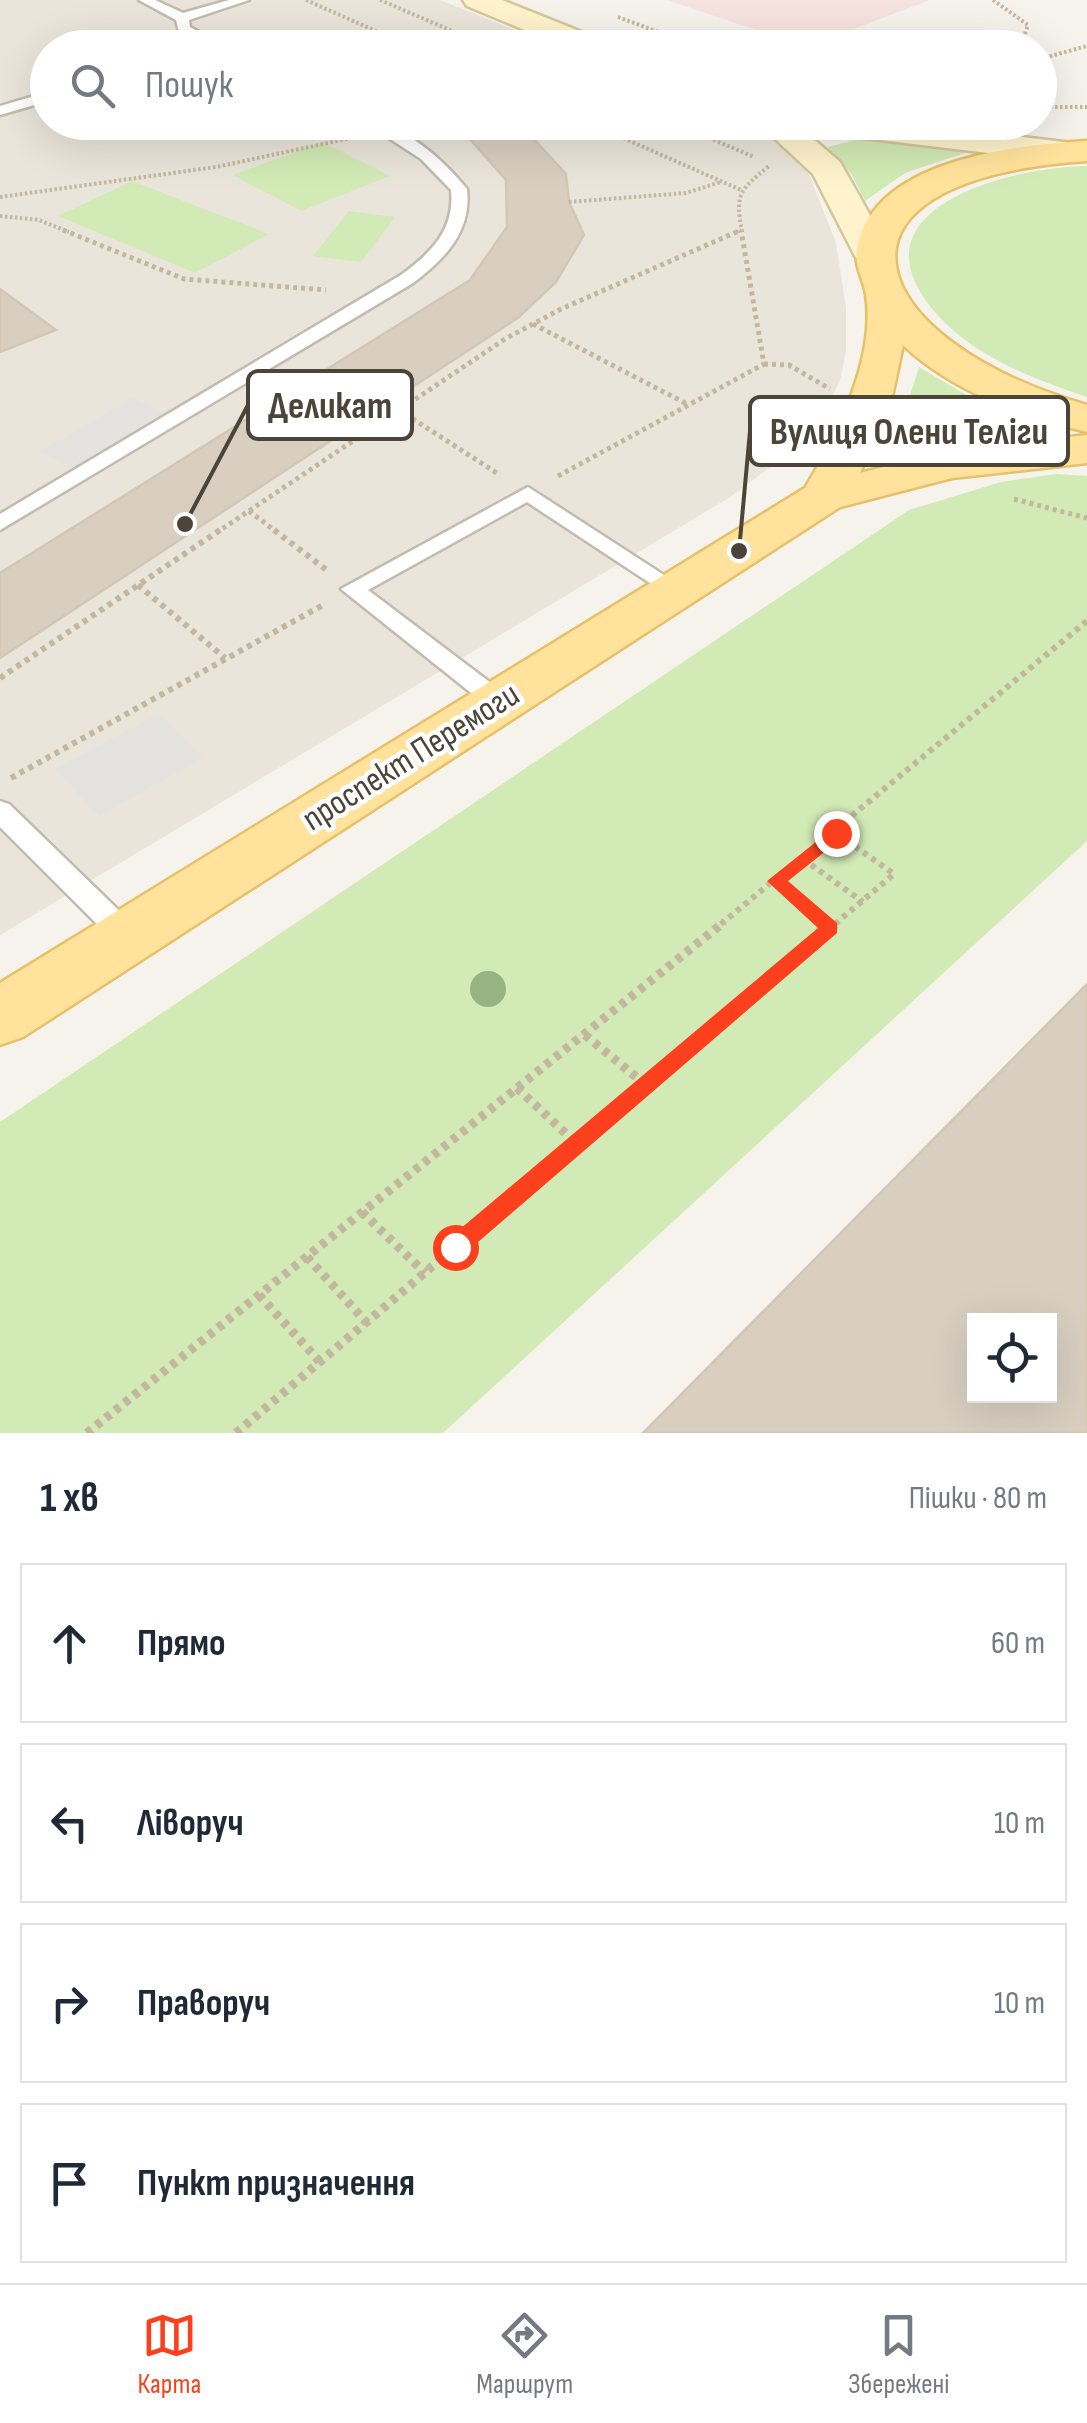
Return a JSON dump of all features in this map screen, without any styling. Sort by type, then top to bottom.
[{"type":"main road","points":[[1075,152],[982,164],[918,190],[886,220],[880,276],[913,329],[952,361],[1026,398],[1087,419]]},
{"type":"main road","name":"проспект Перемоги","points":[[823,497],[856,438],[876,385],[884,353],[880,276]]},
{"type":"main road","name":"проспект Перемоги","points":[[0,1017],[823,497],[981,458],[1087,449]]},
{"type":"street","points":[[477,0],[551,30]]},
{"type":"street","points":[[794,140],[828,170],[880,276]]},
{"type":"street","points":[[968,140],[1075,152]]},
{"type":"lane","points":[[144,0],[182,18],[243,0]]},
{"type":"lane","points":[[182,18],[180,26],[187,30]]},
{"type":"lane","points":[[0,111],[30,102]]},
{"type":"lane","points":[[0,523],[379,296],[436,256],[455,229],[461,204],[459,189],[440,168],[398,140]]},
{"type":"lane","points":[[499,702],[352,590],[528,493],[676,590]]},
{"type":"lane","points":[[0,811],[128,937]]},
{"type":"path","points":[[306,0],[374,30]]},
{"type":"path","points":[[380,0],[450,30]]},
{"type":"path","points":[[993,0],[1028,25],[1026,30]]},
{"type":"path","points":[[610,14],[653,30]]},
{"type":"path","points":[[1057,54],[1087,46]]},
{"type":"path","points":[[1057,107],[1087,107]]},
{"type":"path","points":[[0,197],[234,164],[342,140]]},
{"type":"path","points":[[627,140],[741,190]]},
{"type":"path","points":[[715,140],[772,164],[741,190],[737,203],[764,364]]},
{"type":"path","points":[[569,202],[686,194],[722,182]]},
{"type":"path","points":[[0,216],[39,220],[184,279],[379,296]]},
{"type":"path","points":[[0,678],[532,323],[742,230]]},
{"type":"path","points":[[532,323],[689,405]]},
{"type":"path","points":[[398,410],[528,493],[764,364],[798,368],[830,388],[826,399]]},
{"type":"path","points":[[1012,498],[1087,518]]},
{"type":"path","points":[[0,784],[352,590],[250,510]]},
{"type":"path","points":[[138,585],[226,658]]},
{"type":"path","points":[[87,1433],[836,833],[1087,620]]},
{"type":"path","points":[[236,1433],[894,874],[836,833]]},
{"type":"path","points":[[803,859],[863,902]]},
{"type":"path","points":[[776,881],[831,928]]},
{"type":"path","points":[[584,1034],[646,1084]]},
{"type":"path","points":[[517,1088],[576,1144]]},
{"type":"path","points":[[362,1212],[425,1273]]},
{"type":"path","points":[[307,1257],[366,1322]]},
{"type":"path","points":[[259,1295],[320,1362]]},
{"type":"shaded area","points":[[0,0],[440,0],[515,30],[30,30],[30,140],[775,140],[807,169],[836,243],[846,308],[846,352],[840,380],[824,414],[792,451],[730,497],[0,935]]},
{"type":"shaded area","points":[[667,0],[930,0],[851,30],[756,30]]},
{"type":"shaded area","points":[[133,398],[167,414],[74,469],[41,451]]},
{"type":"shaded area","points":[[158,714],[203,758],[99,816],[55,769]]},
{"type":"green space","points":[[867,140],[968,152],[905,173],[865,201],[852,175],[828,147]]},
{"type":"green space","points":[[322,142],[390,176],[301,211],[233,175]]},
{"type":"green space","points":[[1087,166],[1087,397],[1004,364],[949,327],[912,275],[910,245],[924,220],[950,200],[983,185],[1019,174]]},
{"type":"green space","points":[[132,181],[269,234],[195,273],[58,216]]},
{"type":"green space","points":[[349,211],[395,217],[361,262],[313,256]]},
{"type":"green space","points":[[919,367],[968,396],[1042,428],[944,438],[903,417]]},
{"type":"green space","points":[[1057,474],[1087,476],[1087,841],[443,1433],[0,1433],[0,1122],[909,510],[1001,482]]},
{"type":"building","points":[[471,140],[535,140],[566,174],[569,202],[584,235],[556,282],[519,317],[0,658],[0,573],[470,280],[507,227],[506,180]]},
{"type":"building","points":[[0,289],[56,330],[0,352]]},
{"type":"building","points":[[1087,984],[1087,1433],[643,1433]]},
{"type":"place","name":"Деликат","points":[[185,524]]},
{"type":"place","name":"Вулиця Олени Теліги","points":[[739,551]]},
{"type":"route","points":[[455,1247],[831,928],[776,881],[836,833]]}]
